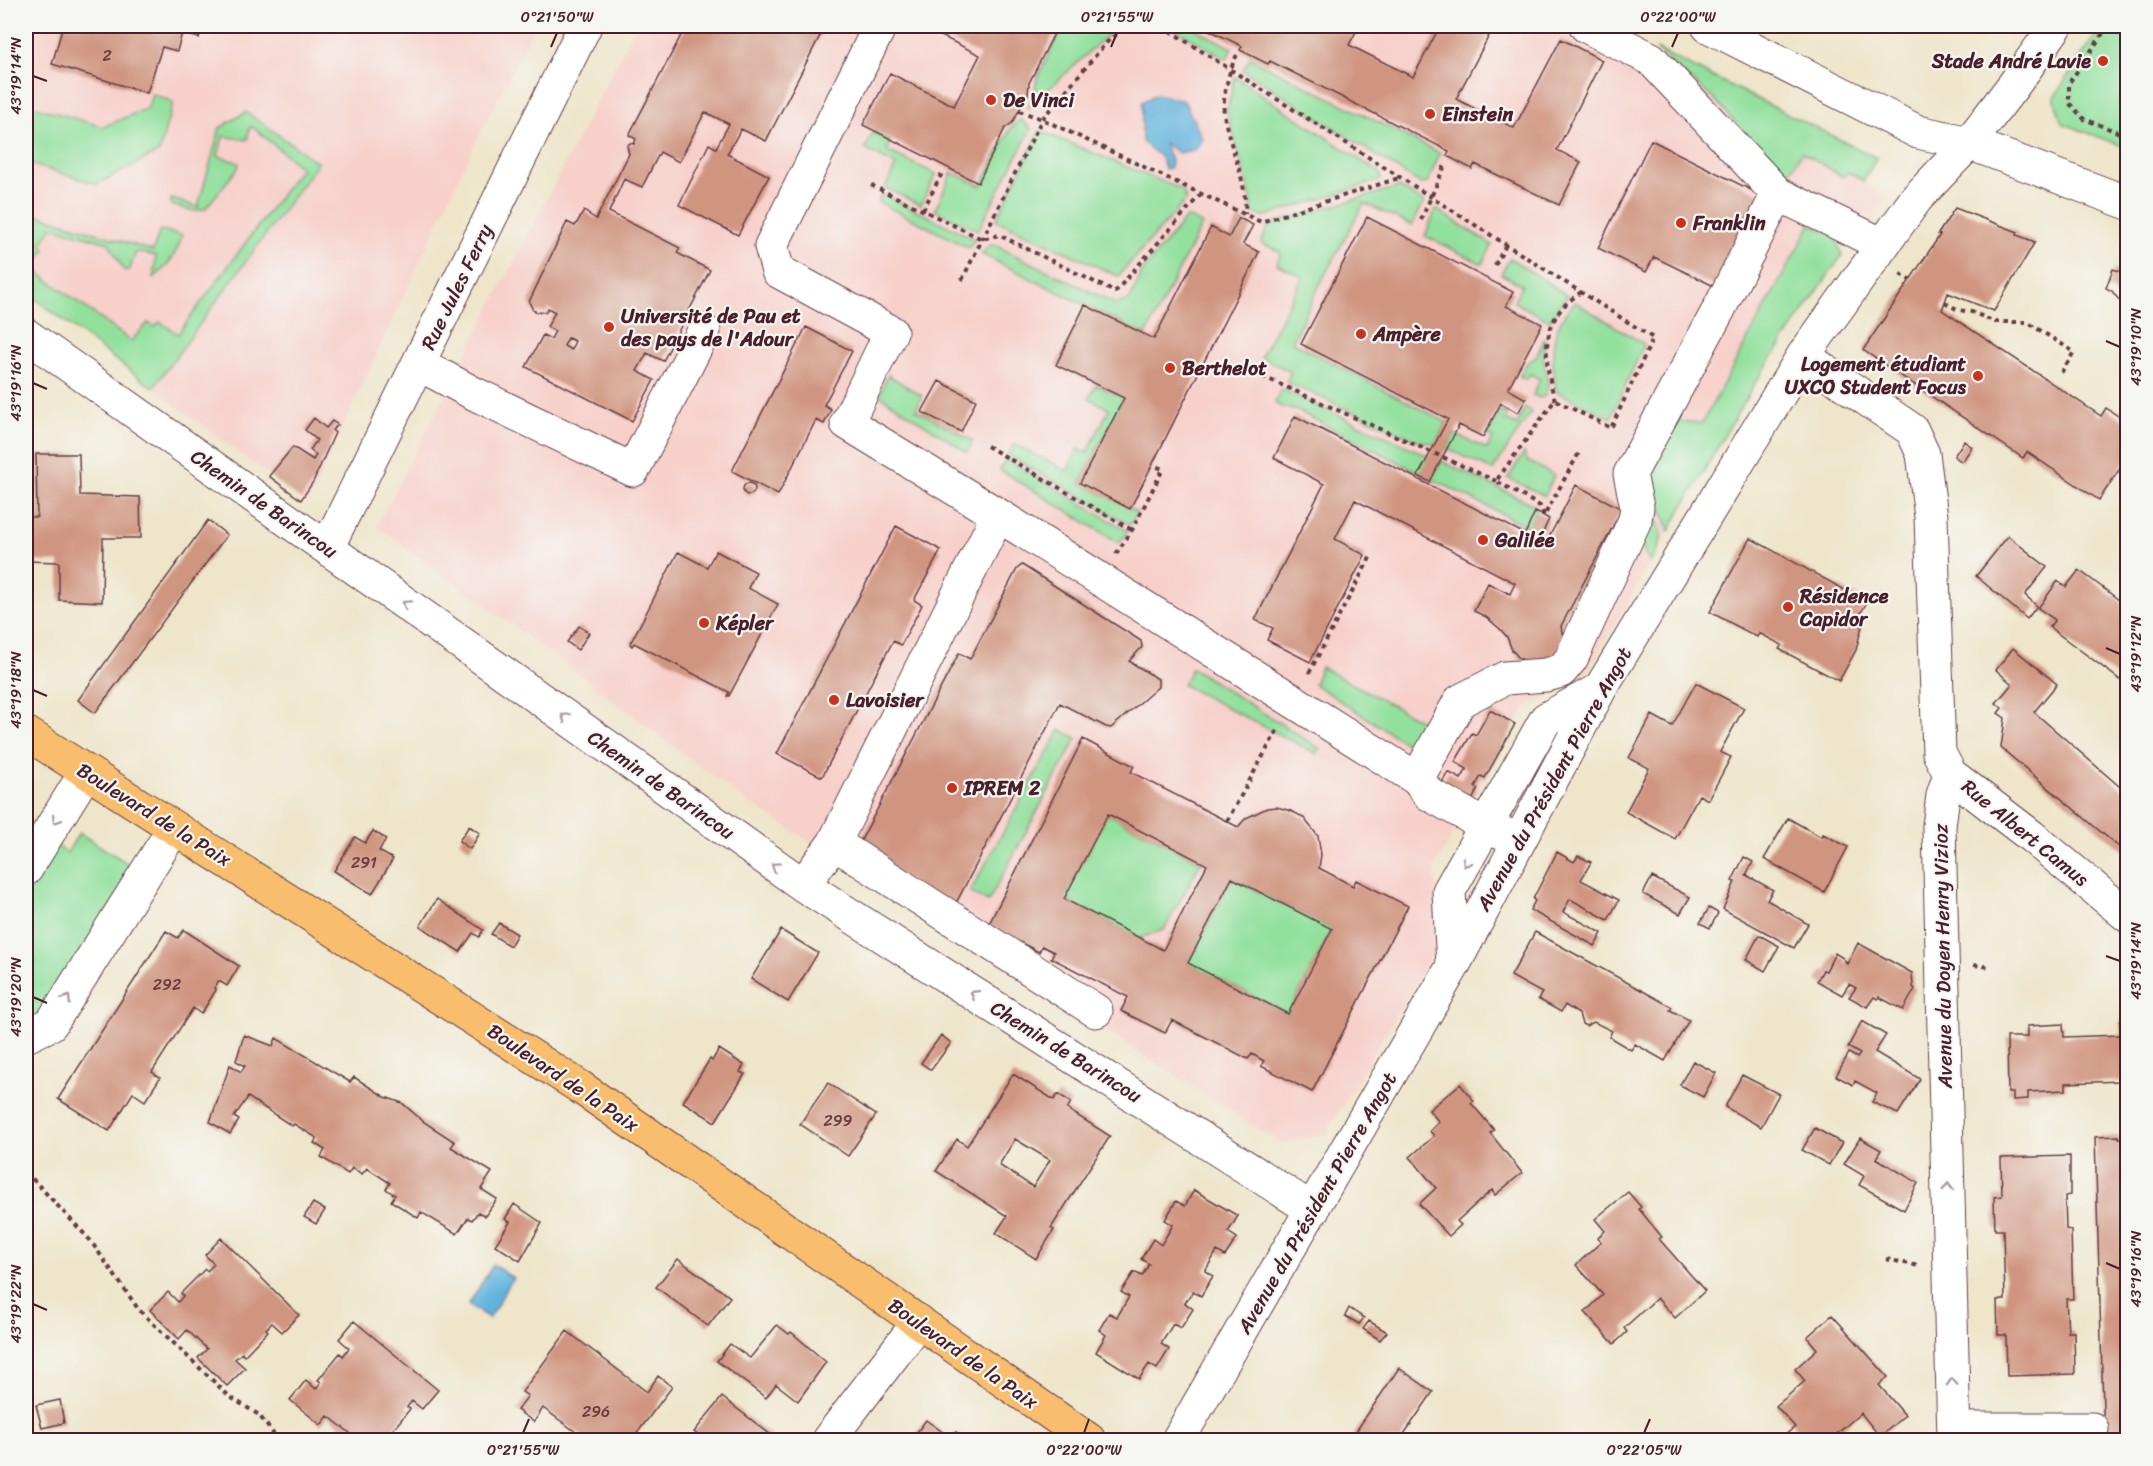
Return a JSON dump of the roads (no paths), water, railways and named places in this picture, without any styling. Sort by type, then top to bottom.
[{"type":"main road","name":"Boulevard de la Paix","points":[[26,733],[580,1087],[1089,1440]]},
{"type":"street","name":"Rue Jules Ferry","points":[[327,548],[585,26]]},
{"type":"street","points":[[880,26],[771,246],[778,271],[891,332],[847,423],[998,515],[1417,779],[1429,794],[1465,813],[1484,814],[1520,839]]},
{"type":"street","points":[[1586,26],[1651,59],[1778,194],[1883,245]]},
{"type":"street","points":[[1708,26],[1918,132],[1969,143],[2127,203]]},
{"type":"street","name":"Avenue du Président Pierre Angot","points":[[1178,1440],[1453,966],[1600,689],[1803,356],[1916,199],[1969,143],[2056,26]]},
{"type":"street","points":[[1417,779],[1460,701],[1505,678],[1546,675],[1561,671],[1572,659],[1635,520],[1637,507],[1630,474],[1778,194]]},
{"type":"street","points":[[419,364],[471,392],[633,470],[704,331]]},
{"type":"street","name":"Chemin de Barincou","points":[[26,335],[803,885],[1313,1210]]},
{"type":"street","points":[[1803,356],[1912,430],[1923,454],[1931,517],[1939,753],[1950,774]]},
{"type":"street","points":[[803,885],[834,843],[998,515]]},
{"type":"street","points":[[1453,966],[1449,891],[1484,814],[1546,719],[1600,689]]},
{"type":"street","points":[[26,869],[86,772]]},
{"type":"street","name":"Rue Albert Camus","points":[[1950,774],[2031,836],[2127,916]]},
{"type":"street","name":"Avenue du Doyen Henry Vizioz","points":[[1950,774],[1943,795],[1939,826],[1954,1435]]},
{"type":"street","points":[[26,1036],[51,1024],[174,828]]},
{"type":"street","points":[[834,843],[1096,1011]]},
{"type":"street","points":[[828,1440],[918,1323]]},
{"type":"street","points":[[1954,1435],[2092,1429]]},
{"type":"water","points":[[1157,94],[1184,101],[1202,138],[1196,149],[1179,153],[1164,143],[1171,161],[1170,168],[1165,169],[1161,157],[1142,142],[1142,102]]},
{"type":"water","points":[[493,1265],[513,1278],[489,1318],[468,1305]]},
{"type":"place","name":"Stade André Lavie","points":[[2103,61]]},
{"type":"place","name":"De Vinci","points":[[991,100]]},
{"type":"place","name":"Einstein","points":[[1430,114]]},
{"type":"place","name":"Franklin","points":[[1681,223]]},
{"type":"place","name":"Université de Pau et des pays de l'Adour","points":[[609,327]]},
{"type":"place","name":"Ampère","points":[[1361,334]]},
{"type":"place","name":"Berthelot","points":[[1170,368]]},
{"type":"place","name":"Logement étudiant UXCO Student Focus","points":[[1978,376]]},
{"type":"place","name":"Galilée","points":[[1483,540]]},
{"type":"place","name":"Résidence Capidor","points":[[1788,607]]},
{"type":"place","name":"Képler","points":[[704,623]]},
{"type":"place","name":"Lavoisier","points":[[834,700]]},
{"type":"place","name":"IPREM 2","points":[[952,788]]}]
